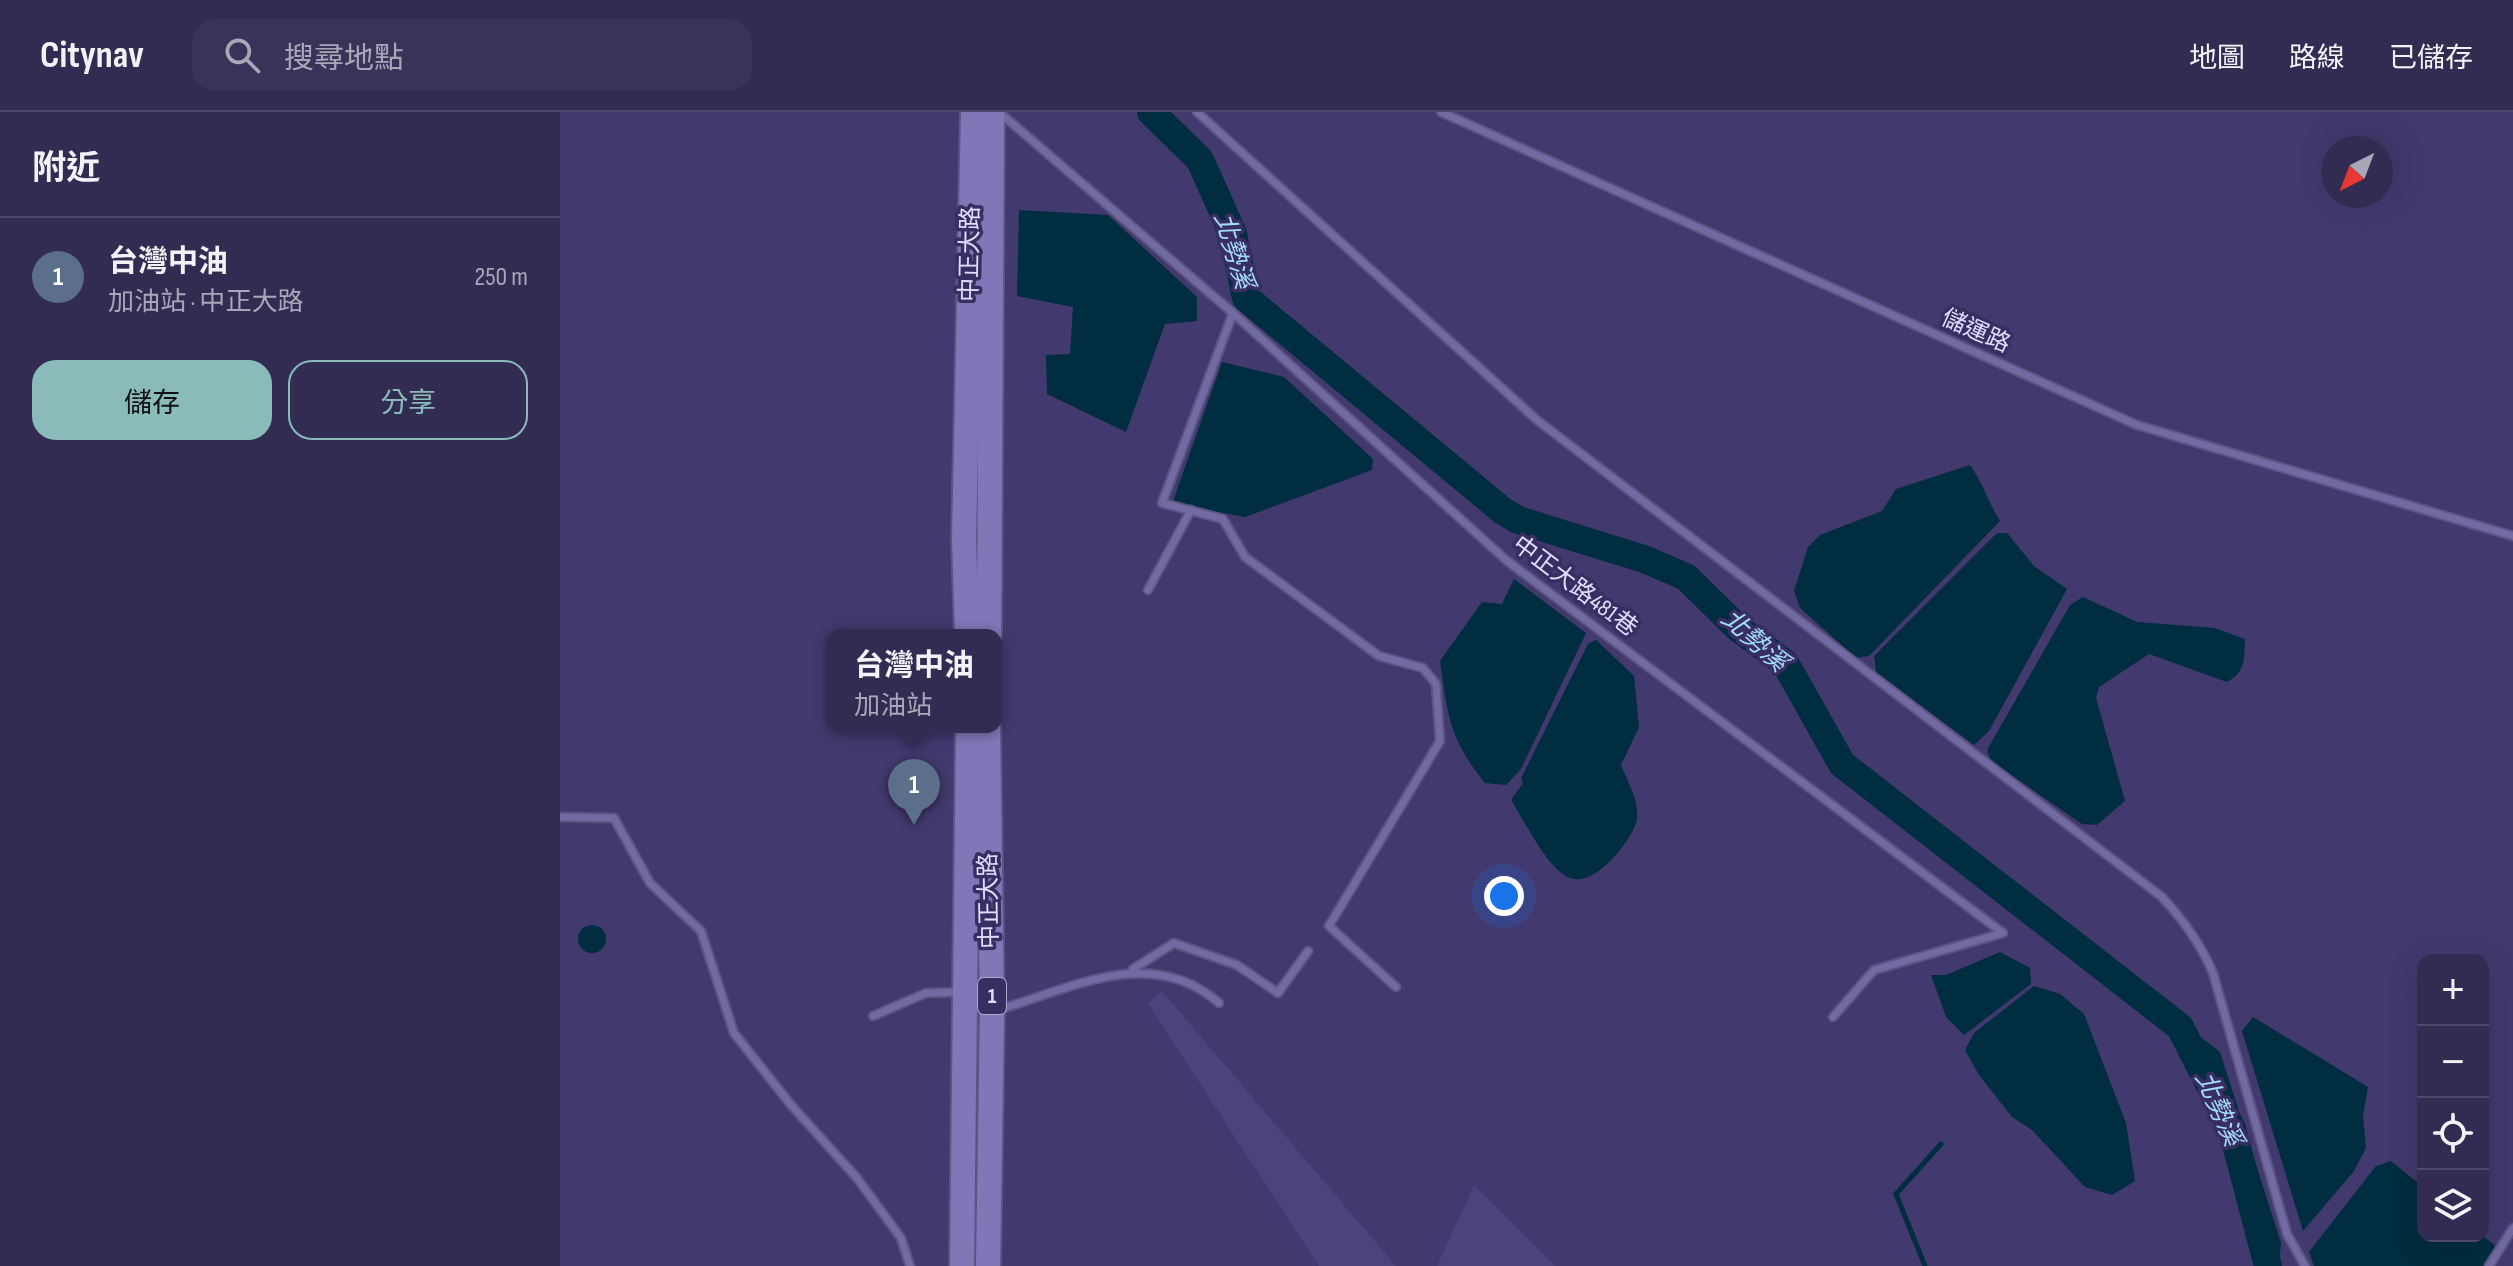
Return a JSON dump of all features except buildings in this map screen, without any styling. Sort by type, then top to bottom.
[{"type":"main road","name":"中正大路","points":[[967,629],[964,539],[973,112]]},
{"type":"main road","name":"中正大路","points":[[989,629],[992,112]]},
{"type":"main road","name":"中正大路","points":[[969,733],[992,1011],[988,1266]]},
{"type":"main road","name":"中正大路","points":[[962,1266],[965,992],[977,814],[987,733]]},
{"type":"lane","name":"中正大路481巷","points":[[999,112],[1233,313],[1506,560],[2003,933],[1874,970],[1833,1017]]},
{"type":"lane","points":[[1197,112],[1537,420],[2171,907],[2198,940],[2213,973],[2287,1234],[2305,1266]]},
{"type":"lane","name":"儲運路","points":[[1441,112],[2137,425],[2513,536]]},
{"type":"lane","points":[[1233,313],[1162,503],[1223,519],[1245,557],[1379,656],[1423,668],[1436,684],[1440,741],[1329,926],[1396,987]]},
{"type":"lane","points":[[1148,590],[1191,510]]},
{"type":"lane","points":[[560,817],[614,818],[650,883],[701,931],[734,1033],[791,1105],[857,1178],[901,1238],[910,1266]]},
{"type":"lane","points":[[992,1011],[1131,971],[1174,943],[1237,965],[1278,993],[1308,951]]},
{"type":"lane","points":[[1131,971],[1161,973],[1204,991],[1219,1003]]},
{"type":"lane","points":[[873,1016],[926,993],[965,992]]},
{"type":"lane","points":[[2489,1266],[2513,1228]]},
{"type":"shaded area","points":[[1162,991],[1396,1266],[1319,1266],[1148,1004]]},
{"type":"shaded area","points":[[1474,1185],[1555,1266],[1437,1266]]},
{"type":"water","points":[[1019,210],[1108,215],[1197,297],[1197,321],[1165,324],[1126,432],[1047,394],[1046,355],[1070,354],[1073,307],[1017,296]]},
{"type":"water","points":[[1222,362],[1284,377],[1373,459],[1372,470],[1245,517],[1172,504]]},
{"type":"water","points":[[1970,465],[2000,521],[1869,656],[1856,658],[1800,608],[1794,591],[1808,547],[1820,535],[1882,511],[1896,489]]},
{"type":"water","points":[[1997,533],[2007,533],[2034,566],[2067,589],[1989,731],[1974,745],[1876,672],[1874,656]]},
{"type":"water","points":[[1514,579],[1586,633],[1521,769],[1506,785],[1485,783],[1464,753],[1448,712],[1440,661],[1482,602],[1502,604]]},
{"type":"water","points":[[2083,597],[2137,622],[2215,628],[2245,639],[2241,669],[2227,682],[2149,654],[2099,687],[2096,698],[2125,801],[2097,825],[2082,824],[1991,761],[1987,750],[2070,605]]},
{"type":"water","points":[[1596,640],[1634,676],[1639,727],[1621,765],[1634,798],[1637,818],[1629,838],[1612,860],[1591,876],[1580,879],[1570,878],[1553,865],[1511,800],[1523,783],[1521,778],[1588,644]]},
{"type":"water","points":[[592,925],[602,929],[606,939],[602,949],[592,953],[582,949],[578,939],[582,929]]},
{"type":"water","points":[[2000,952],[2030,968],[2031,984],[1964,1035],[1946,1017],[1931,975],[1946,975]]},
{"type":"water","points":[[2034,986],[2060,994],[2084,1014],[2126,1123],[2135,1181],[2112,1195],[2085,1187],[2032,1130],[2012,1117],[1979,1075],[1965,1050],[1974,1033]]},
{"type":"water","points":[[2253,1017],[2368,1087],[2363,1116],[2366,1148],[2354,1171],[2303,1231],[2242,1031]]},
{"type":"water","name":"北勢溪","points":[[2184,1024],[2220,1052],[2281,1243],[2279,1266],[2259,1266],[2238,1149],[2221,1084],[2211,1061],[2200,1047],[2171,1036]]},
{"type":"water","points":[[2391,1161],[2417,1182],[2417,1242],[2489,1241],[2503,1252],[2493,1266],[2314,1266],[2309,1252],[2376,1166]]},
{"type":"waterway","name":"北勢溪","points":[[1151,112],[1200,160],[1233,234],[1246,298],[1503,511],[1518,520],[1644,559],[1686,577],[1738,628],[1785,663],[1842,764],[2180,1027],[2232,1129],[2268,1266]]},
{"type":"waterway","points":[[1925,1266],[1896,1194],[1941,1144]]},
{"type":"place","name":"台灣中油","points":[[914,825]]}]
